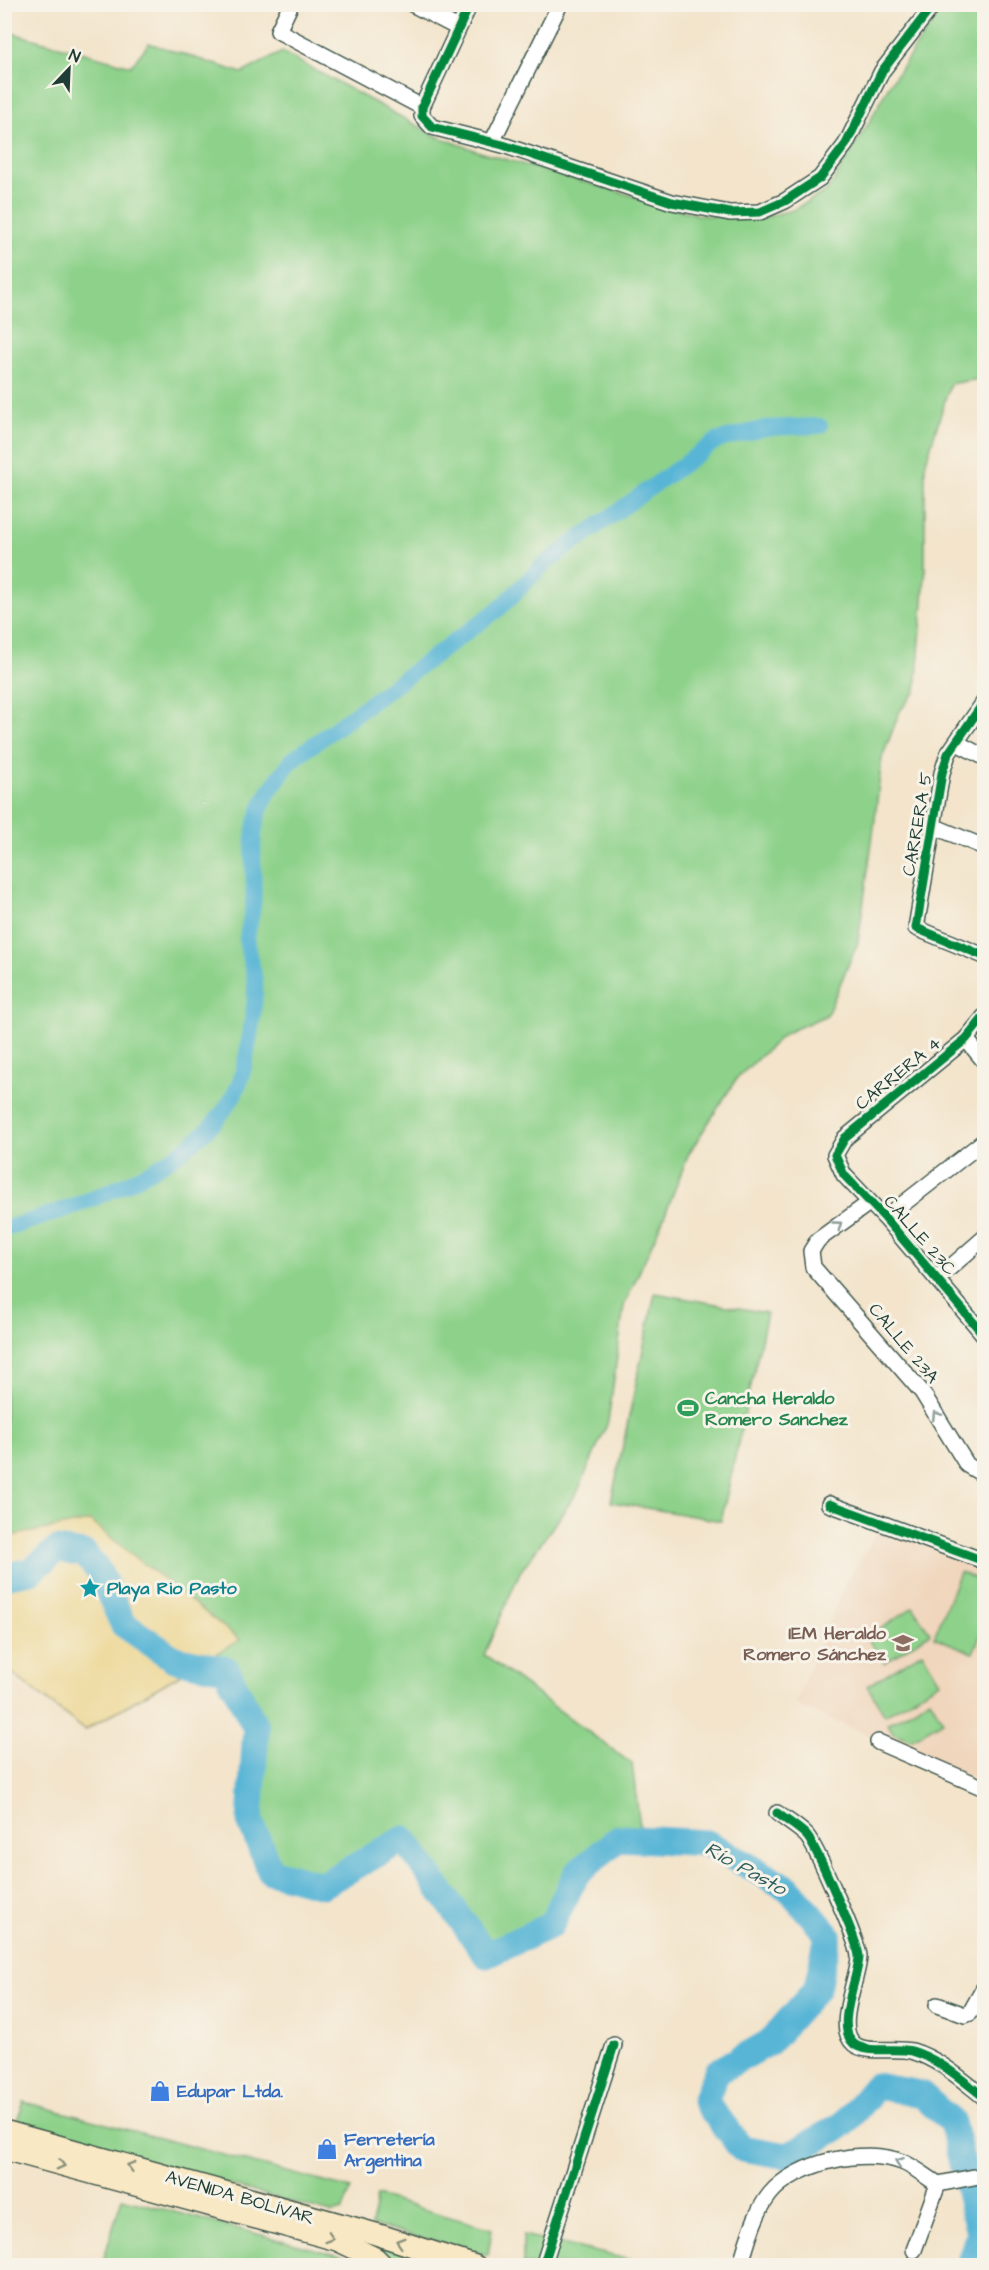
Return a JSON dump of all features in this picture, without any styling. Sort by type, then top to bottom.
[{"type":"main road","name":"AVENIDA BOLÍVAR","points":[[4,2131],[376,2234],[476,2265]]},
{"type":"main road","name":"AVENIDA BOLÍVAR","points":[[4,2149],[337,2240],[375,2258],[383,2265]]},
{"type":"street","points":[[291,4],[278,31],[422,107]]},
{"type":"street","points":[[412,4],[459,28]]},
{"type":"street","points":[[470,4],[422,107],[423,116],[432,127],[492,141],[672,202],[730,213],[760,212],[785,201],[820,178],[846,144],[882,72],[934,4]]},
{"type":"street","points":[[492,141],[560,4]]},
{"type":"street","name":"CARRERA 5","points":[[984,702],[948,754],[942,774],[916,928],[984,957]]},
{"type":"street","points":[[957,743],[984,757]]},
{"type":"street","points":[[933,826],[984,847]]},
{"type":"street","name":"CARRERA 4","points":[[835,1155],[845,1138],[966,1039],[984,1017]]},
{"type":"street","points":[[966,1039],[984,1061]]},
{"type":"street","points":[[885,1218],[984,1141]]},
{"type":"street","name":"CALLE 23C","points":[[835,1155],[844,1175],[885,1218],[984,1335]]},
{"type":"street","name":"CALLE 23A","points":[[869,1203],[819,1240],[811,1251],[813,1267],[922,1392],[967,1465],[984,1475]]},
{"type":"street","points":[[937,1279],[984,1238]]},
{"type":"street","points":[[829,1504],[984,1561]]},
{"type":"street","points":[[878,1742],[984,1788]]},
{"type":"street","points":[[777,1813],[807,1836],[821,1859],[859,1954],[848,2008],[848,2036],[854,2044],[863,2048],[910,2051],[928,2057],[984,2097]]},
{"type":"street","points":[[937,2005],[965,2015],[970,2013],[984,1988]]},
{"type":"street","points":[[543,2265],[614,2045]]},
{"type":"street","points":[[740,2265],[755,2221],[771,2193],[791,2176],[832,2160],[872,2156],[903,2162],[944,2183],[977,2176]]},
{"type":"street","points":[[914,2250],[944,2183]]},
{"type":"shaded area","name":"IEM Heraldo Romero Sánchez","points":[[880,1529],[984,1568],[984,1782],[795,1705],[846,1580]]},
{"type":"green space","points":[[945,5],[984,5],[984,378],[950,384],[925,465],[925,576],[916,691],[900,711],[882,758],[858,942],[827,1015],[784,1034],[737,1078],[689,1153],[664,1217],[624,1306],[608,1422],[577,1493],[520,1572],[484,1655],[632,1764],[640,1826],[619,1838],[577,1873],[551,1925],[486,1955],[404,1839],[322,1885],[270,1871],[251,1813],[256,1728],[226,1670],[174,1659],[5,1576],[5,31],[131,66],[149,43],[242,73],[282,52],[436,136],[480,152],[699,215],[756,219],[793,210],[828,190],[890,84]]},
{"type":"green space","name":"Cancha Heraldo Romero Sanchez","points":[[655,1293],[767,1313],[721,1521],[611,1502]]},
{"type":"green space","points":[[960,1572],[984,1582],[984,1626],[973,1653],[934,1637]]},
{"type":"green space","points":[[913,1607],[930,1633],[884,1663],[867,1638]]},
{"type":"green space","points":[[922,1652],[940,1682],[885,1715],[867,1686]]},
{"type":"green space","points":[[930,1699],[943,1721],[911,1740],[893,1733],[888,1724]]},
{"type":"green space","points":[[24,2102],[351,2189],[343,2210],[331,2213],[15,2126]]},
{"type":"green space","points":[[377,2196],[492,2229],[488,2255],[371,2225]]},
{"type":"green space","points":[[122,2198],[352,2259],[360,2265],[102,2265]]},
{"type":"green space","points":[[523,2235],[653,2265],[523,2265]]},
{"type":"green space","points":[[379,2245],[442,2265],[396,2265],[373,2247]]},
{"type":"sand","name":"Playa Rio Pasto","points":[[90,1521],[240,1640],[85,1730],[5,1668],[4,1537]]},
{"type":"waterway","points":[[4,1229],[69,1208],[140,1177],[173,1158],[202,1135],[225,1110],[243,1072],[254,1003],[255,982],[247,941],[254,893],[253,845],[256,821],[266,797],[292,760],[500,608],[544,564],[716,441],[765,428],[820,426]]},
{"type":"waterway","name":"Río Pasto","points":[[4,1576],[31,1571],[57,1550],[85,1554],[100,1573],[123,1624],[174,1659],[226,1669],[256,1728],[250,1821],[270,1871],[322,1885],[404,1839],[486,1955],[551,1925],[577,1873],[619,1838],[707,1843],[788,1888],[828,1935],[817,1988],[770,2042],[717,2072],[705,2101],[741,2148],[788,2156],[844,2124],[876,2086],[921,2094],[952,2122],[979,2233],[969,2266]]},
{"type":"cycle path","points":[[470,4],[422,107],[422,116],[432,127],[503,145],[672,202],[730,213],[760,212],[785,201],[820,178],[846,144],[882,71],[934,4]]},
{"type":"cycle path","points":[[984,702],[948,754],[942,773],[916,928],[984,956]]},
{"type":"cycle path","points":[[984,1017],[966,1039],[845,1138],[835,1155],[844,1175],[885,1218],[984,1335]]},
{"type":"cycle path","points":[[829,1504],[984,1561]]},
{"type":"cycle path","points":[[777,1813],[803,1832],[811,1843],[836,1894],[857,1947],[858,1965],[847,2014],[848,2036],[854,2044],[866,2049],[912,2051],[932,2059],[984,2097]]},
{"type":"cycle path","points":[[543,2266],[614,2045]]},
{"type":"place","name":"Cancha Heraldo Romero Sanchez","points":[[688,1408]]},
{"type":"place","name":"Playa Rio Pasto","points":[[90,1588]]},
{"type":"place","name":"IEM Heraldo Romero Sánchez","points":[[903,1643]]},
{"type":"place","name":"Edupar Ltda.","points":[[160,2091]]},
{"type":"place","name":"Ferretería Argentina","points":[[327,2149]]}]
